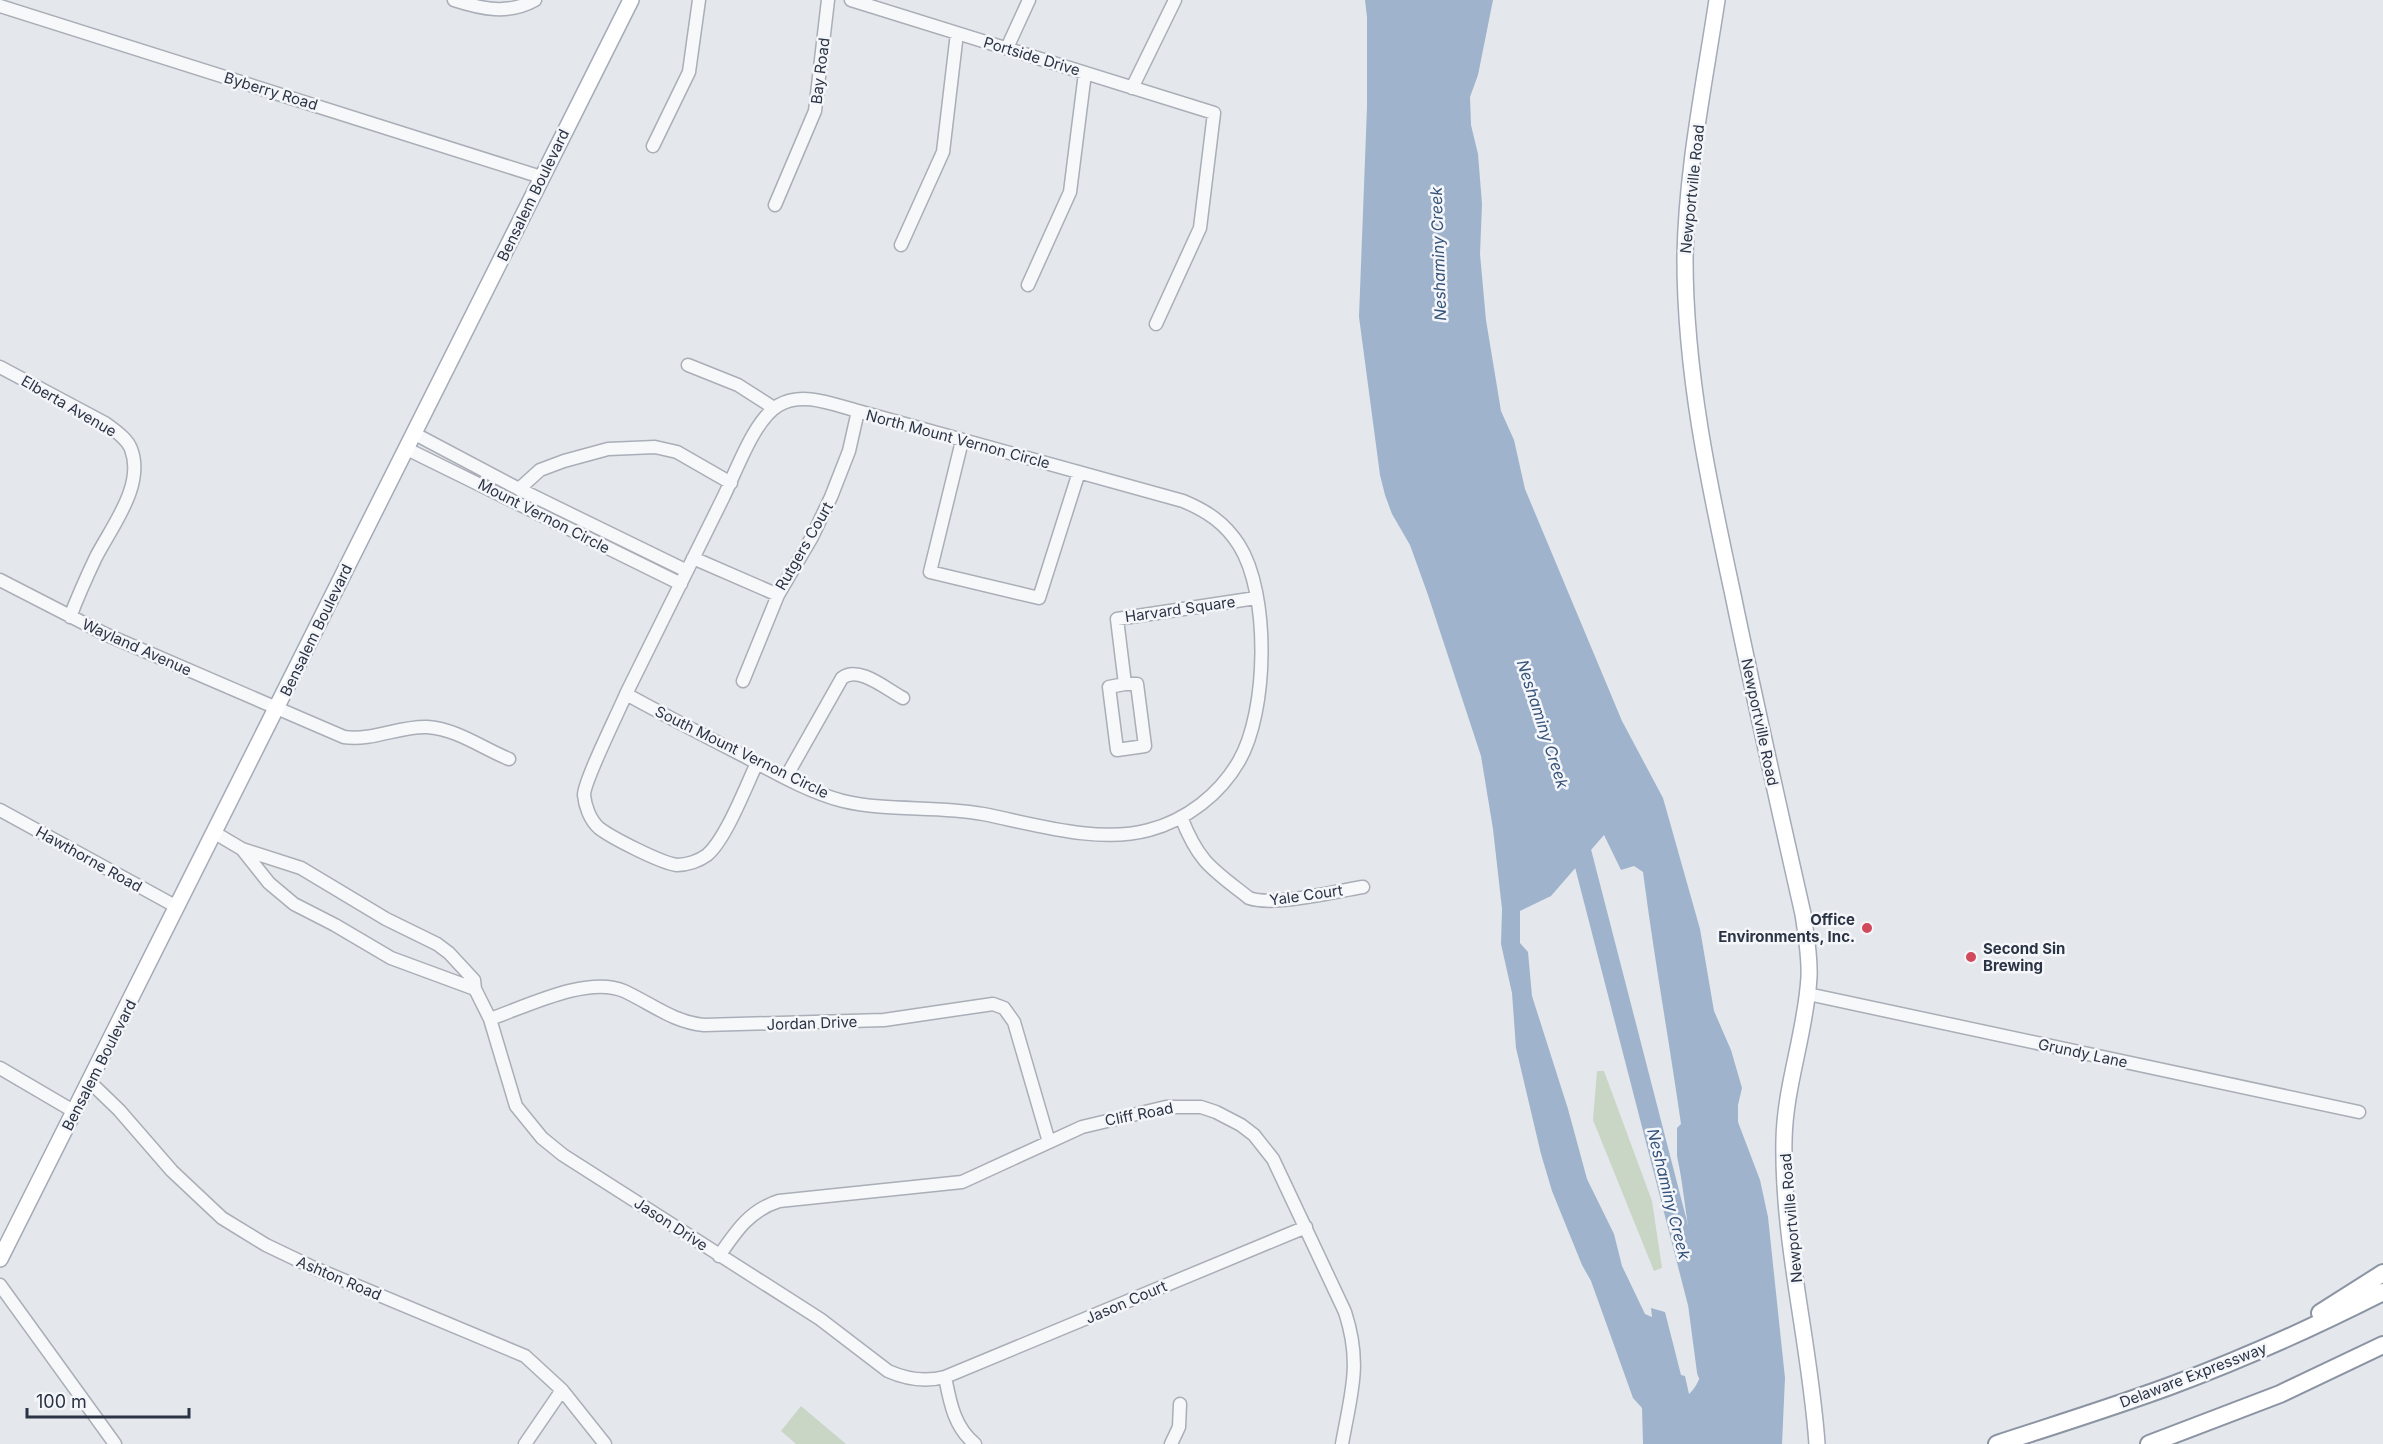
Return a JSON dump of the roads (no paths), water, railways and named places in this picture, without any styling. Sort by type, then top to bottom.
[{"type":"highway","points":[[2261,1350],[2383,1273]]},
{"type":"highway","name":"Delaware Expressway","points":[[1997,1444],[2160,1389],[2261,1350],[2383,1292]]},
{"type":"highway","points":[[2149,1444],[2280,1394],[2383,1345]]},
{"type":"main road","name":"Bensalem Boulevard","points":[[0,1259],[631,0]]},
{"type":"main road","name":"Newportville Road","points":[[1717,0],[1688,204],[1685,261],[1690,345],[1696,407],[1713,502],[1807,939],[1810,964],[1808,994],[1786,1109],[1784,1158],[1791,1242],[1817,1444]]},
{"type":"street","points":[[454,0],[477,7],[510,9],[535,0]]},
{"type":"street","points":[[653,146],[689,72],[699,0]]},
{"type":"street","name":"Bay Road","points":[[775,205],[815,111],[828,0]]},
{"type":"street","name":"Portside Drive","points":[[851,0],[876,4],[957,33],[1214,113],[1200,228],[1156,324]]},
{"type":"street","points":[[1007,48],[1029,0]]},
{"type":"street","points":[[1132,88],[1175,0]]},
{"type":"street","name":"Byberry Road","points":[[0,6],[541,177]]},
{"type":"street","points":[[901,245],[943,152],[957,33]]},
{"type":"street","points":[[1028,285],[1070,192],[1085,73]]},
{"type":"street","points":[[688,365],[738,385],[774,408],[756,431],[626,694],[585,789],[586,805],[594,821],[614,837],[673,864],[688,864],[708,854],[718,842],[757,763]]},
{"type":"street","name":"Elberta Avenue","points":[[0,368],[105,423],[118,433],[131,448],[134,462],[131,487],[70,616]]},
{"type":"street","name":"North Mount Vernon Circle","points":[[774,408],[792,399],[801,398],[858,411],[1183,501],[1215,518],[1234,538],[1247,561],[1256,598]]},
{"type":"street","name":"Rutgers Court","points":[[693,558],[778,595],[812,537],[831,497],[849,451],[858,411]]},
{"type":"street","name":"Mount Vernon Circle","points":[[415,434],[519,489],[687,571]]},
{"type":"street","points":[[962,441],[930,572],[1039,598],[1078,472]]},
{"type":"street","points":[[519,489],[540,470],[564,461],[608,449],[655,447],[677,452],[731,483]]},
{"type":"street","name":"Mount Vernon Circle","points":[[407,448],[681,584]]},
{"type":"street","name":"Wayland Avenue","points":[[0,580],[105,634],[322,729],[354,739],[417,728],[445,730],[509,759]]},
{"type":"street","points":[[743,681],[778,595]]},
{"type":"street","name":"Harvard Square","points":[[1125,684],[1117,619],[1256,598]]},
{"type":"street","name":"South Mount Vernon Circle","points":[[626,694],[757,763],[841,800],[871,806],[963,810],[1064,830],[1106,836],[1125,836],[1150,830],[1181,817],[1201,805],[1226,780],[1244,752],[1260,693],[1262,659],[1256,598]]},
{"type":"street","points":[[786,777],[842,678],[847,674],[859,673],[903,698]]},
{"type":"street","points":[[1125,684],[1137,684],[1145,746],[1117,750],[1109,687],[1125,684]]},
{"type":"street","name":"Hawthorne Road","points":[[0,810],[177,907]]},
{"type":"street","name":"Yale Court","points":[[1181,817],[1195,849],[1204,862],[1249,898],[1256,901],[1294,898],[1364,887]]},
{"type":"street","name":"Jason Drive","points":[[215,833],[242,849],[269,883],[294,904],[391,958],[475,988]]},
{"type":"street","name":"Jason Drive","points":[[242,849],[256,851],[301,868],[386,919],[449,952],[474,980],[475,988],[490,1019],[516,1106],[542,1138],[563,1155],[820,1319],[888,1371],[921,1380],[945,1377]]},
{"type":"street","name":"Jordan Drive","points":[[490,1019],[571,991],[597,986],[623,991],[671,1018],[688,1024],[704,1025],[884,1020],[980,1004],[999,1005],[1008,1012],[1014,1022],[1048,1142]]},
{"type":"street","name":"Grundy Lane","points":[[1808,994],[2359,1112]]},
{"type":"street","points":[[0,1068],[75,1112]]},
{"type":"street","name":"Ashton Road","points":[[90,1082],[119,1110],[172,1171],[222,1218],[266,1245],[303,1263],[525,1356],[562,1390],[605,1444]]},
{"type":"street","name":"Cliff Road","points":[[719,1256],[744,1222],[766,1206],[797,1198],[962,1182],[1082,1126],[1166,1107],[1201,1107],[1241,1125],[1262,1143],[1273,1159],[1345,1312],[1354,1349],[1354,1376],[1342,1444]]},
{"type":"street","name":"Jason Court","points":[[945,1377],[1306,1227]]},
{"type":"street","points":[[0,1285],[115,1444]]},
{"type":"street","points":[[945,1377],[956,1419],[963,1433],[975,1444]]},
{"type":"street","points":[[525,1444],[562,1390]]},
{"type":"street","points":[[1171,1444],[1179,1427],[1180,1404]]},
{"type":"water","points":[[1365,0],[1493,0],[1478,75],[1470,97],[1471,125],[1478,154],[1482,204],[1480,254],[1486,320],[1501,411],[1514,440],[1525,489],[1622,721],[1663,798],[1700,929],[1714,1011],[1731,1050],[1742,1088],[1738,1105],[1738,1122],[1760,1180],[1768,1217],[1785,1378],[1782,1444],[1643,1444],[1642,1408],[1633,1398],[1591,1281],[1582,1265],[1552,1191],[1541,1154],[1516,1048],[1512,993],[1501,944],[1502,909],[1493,829],[1481,756],[1428,595],[1410,545],[1392,514],[1380,475],[1359,317],[1367,107]],"holes":[[[1604,835],[1621,870],[1634,866],[1643,872],[1681,1124],[1677,1128],[1677,1156],[1701,1296],[1705,1343],[1703,1364],[1698,1381],[1689,1394],[1685,1376],[1681,1375],[1665,1312],[1651,1308],[1652,1317],[1645,1314],[1622,1266],[1614,1234],[1587,1179],[1568,1109],[1532,996],[1528,952],[1520,943],[1520,911],[1551,896]]]},
{"type":"waterway","name":"Neshaminy Creek","points":[[1577,835],[1698,1304],[1707,1372]]},
{"type":"place","name":"Office Environments, Inc.","points":[[1867,928]]},
{"type":"place","name":"Second Sin Brewing","points":[[1971,957]]}]
